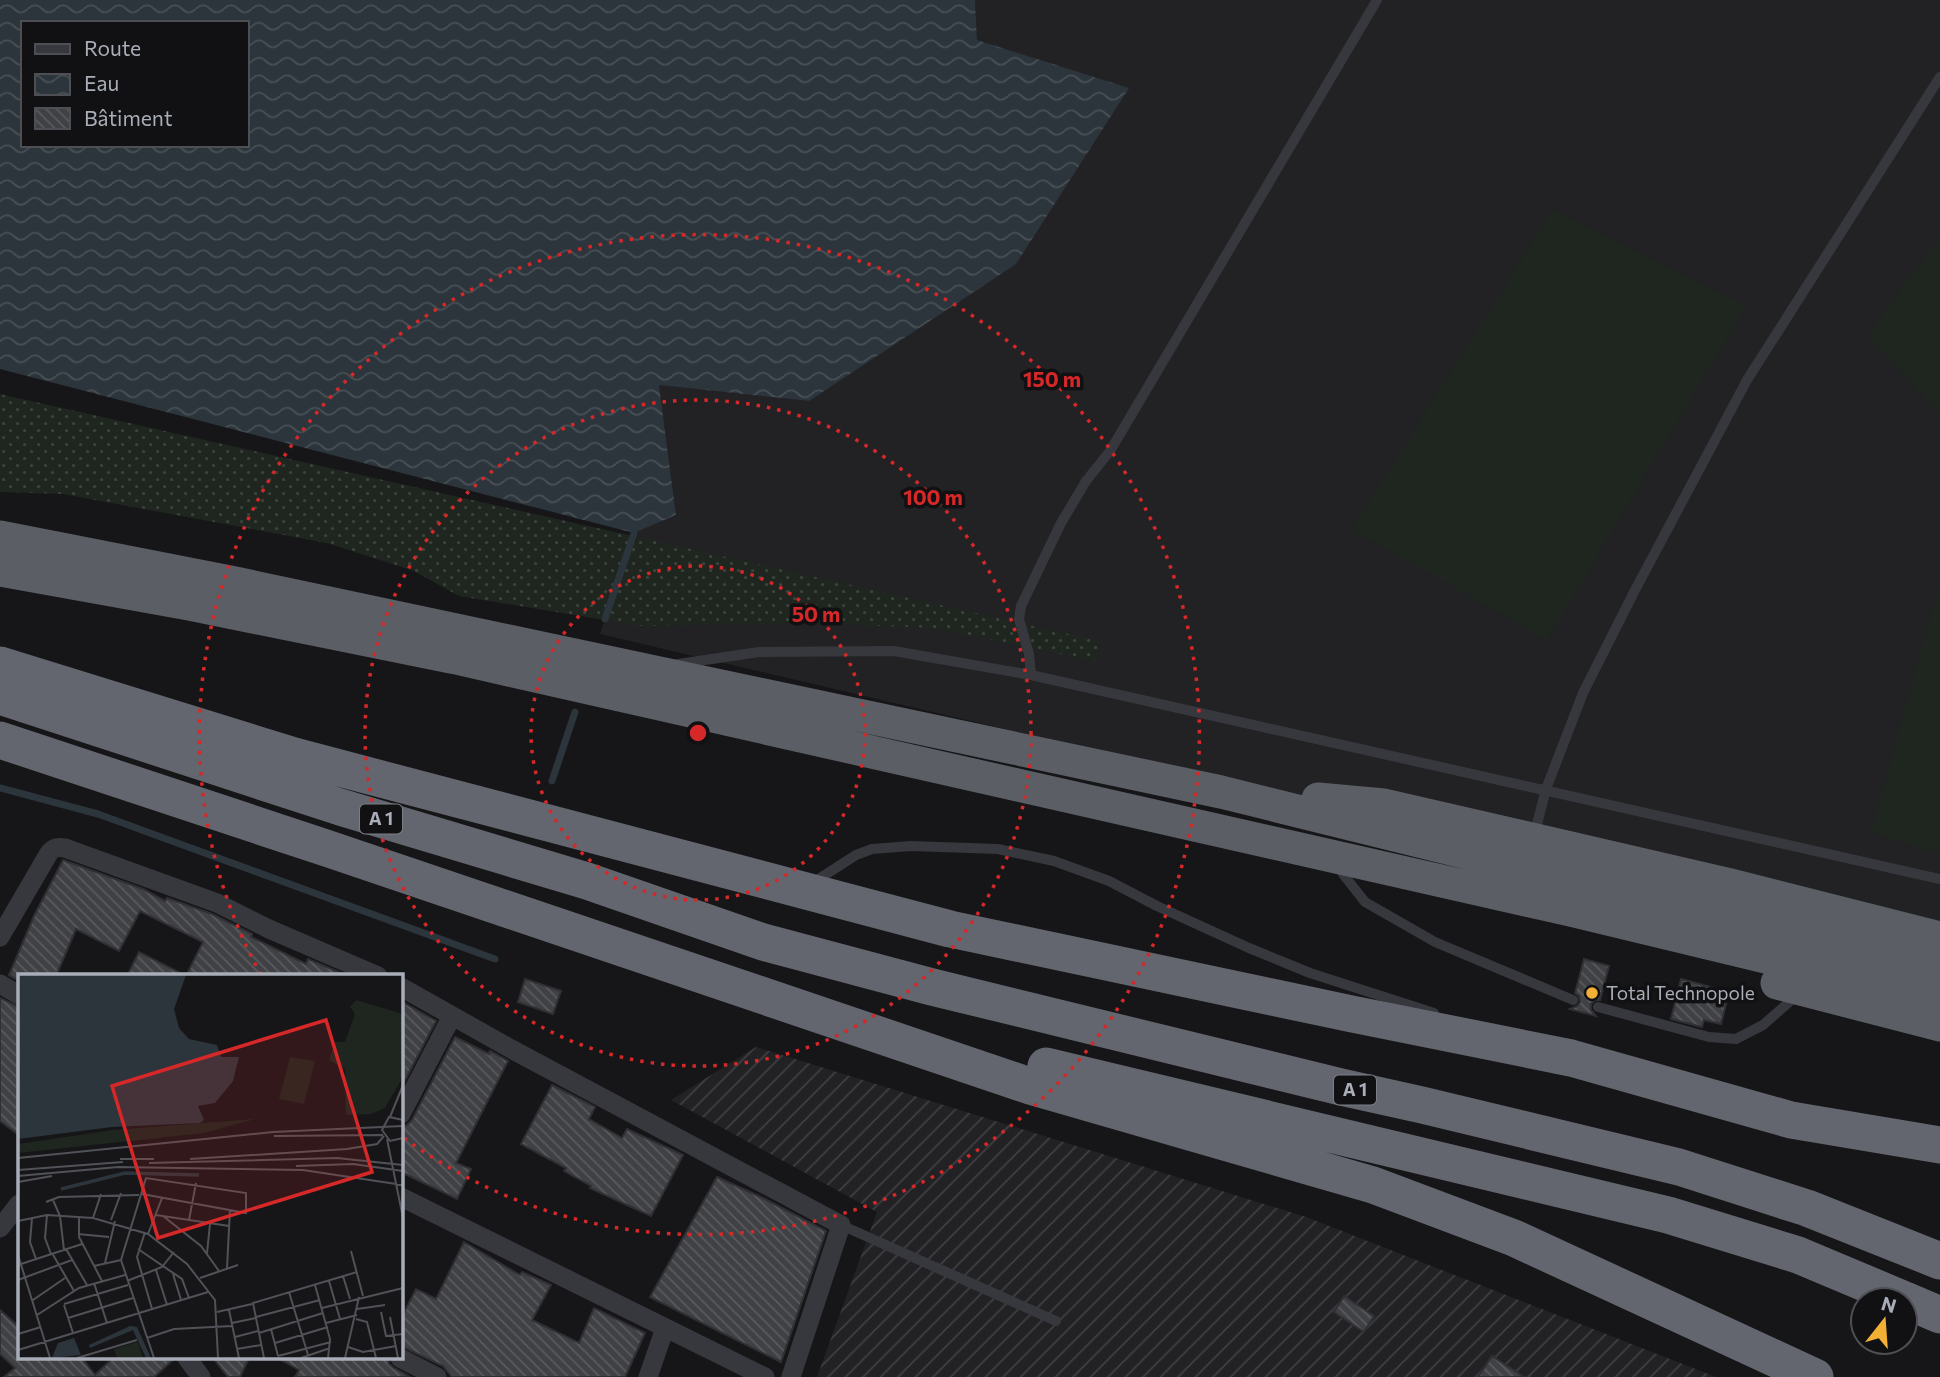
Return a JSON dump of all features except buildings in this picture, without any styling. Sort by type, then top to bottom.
[{"type":"highway","points":[[0,537],[235,583],[1221,792],[1885,970],[1940,1000]]},
{"type":"highway","points":[[0,570],[189,604],[456,658],[1570,910],[1885,970],[1940,970]]},
{"type":"highway","points":[[0,665],[294,756],[950,929],[1571,1058],[1791,1121],[1940,1145]]},
{"type":"highway","name":"A 1","points":[[0,696],[340,807],[587,881],[763,942],[932,987],[1679,1167],[1807,1208],[1940,1261]]},
{"type":"highway","name":"A 1","points":[[0,740],[750,990],[1084,1075],[1668,1215],[1798,1255],[1872,1286]]},
{"type":"highway","points":[[1221,792],[1384,804],[1731,885],[1940,938]]},
{"type":"highway","points":[[1212,828],[1371,883],[1940,1025]]},
{"type":"highway","points":[[750,990],[1030,1086],[1373,1185],[1514,1238],[1815,1377]]},
{"type":"highway","name":"A 1","points":[[1919,1306],[1940,1315]]},
{"type":"street","points":[[0,937],[49,853],[58,847],[217,903],[269,929],[373,974]]},
{"type":"street","points":[[0,984],[18,994]]},
{"type":"street","points":[[402,988],[841,1225],[791,1377]]},
{"type":"street","points":[[402,1112],[452,1016]]},
{"type":"street","points":[[402,1197],[765,1377]]},
{"type":"street","points":[[0,1228],[18,1205]]},
{"type":"street","points":[[648,1377],[665,1328]]},
{"type":"street","points":[[402,1359],[438,1377]]},
{"type":"street","points":[[188,1360],[201,1377]]},
{"type":"lane","points":[[1031,675],[1029,654],[1019,619],[1021,606],[1061,523],[1086,481],[1110,451],[1377,0]]},
{"type":"lane","points":[[1533,839],[1546,789],[1583,692],[1747,380],[1940,77]]},
{"type":"lane","points":[[639,670],[759,652],[894,651],[1031,675],[1940,879]]},
{"type":"lane","points":[[800,891],[856,855],[872,849],[911,845],[998,849],[1054,860],[1109,881],[1157,906],[1310,973],[1440,1015]]},
{"type":"lane","points":[[1343,874],[1365,902],[1435,942],[1573,1000]]},
{"type":"lane","points":[[1598,1007],[1709,1037],[1736,1039],[1763,1025],[1803,990]]},
{"type":"lane","points":[[1480,1028],[1571,1058]]},
{"type":"lane","points":[[841,1225],[1056,1321]]},
{"type":"shaded area","points":[[975,0],[1940,0],[1940,948],[600,634],[634,533],[676,515],[659,385],[809,401],[1128,88],[977,40]]},
{"type":"shaded area","points":[[1553,210],[1746,306],[1547,640],[1352,529]]},
{"type":"shaded area","points":[[1940,237],[1940,414],[1867,336]]},
{"type":"shaded area","points":[[0,394],[1100,641],[1095,661],[935,628],[804,623],[641,626],[459,596],[414,571],[327,543],[63,494],[0,492]]},
{"type":"shaded area","points":[[1940,582],[1940,854],[1871,832]]},
{"type":"shaded area","points":[[756,1047],[1306,1217],[1716,1377],[817,1377],[877,1212],[671,1100]]},
{"type":"water","points":[[0,0],[975,0],[977,40],[1129,88],[1016,264],[809,401],[659,385],[676,515],[634,533],[0,369]]},
{"type":"waterway","points":[[605,619],[634,533]]},
{"type":"waterway","points":[[552,781],[575,712]]},
{"type":"waterway","points":[[0,788],[98,814],[495,959]]},
{"type":"place","name":"Total Technopole","points":[[1592,993]]}]
